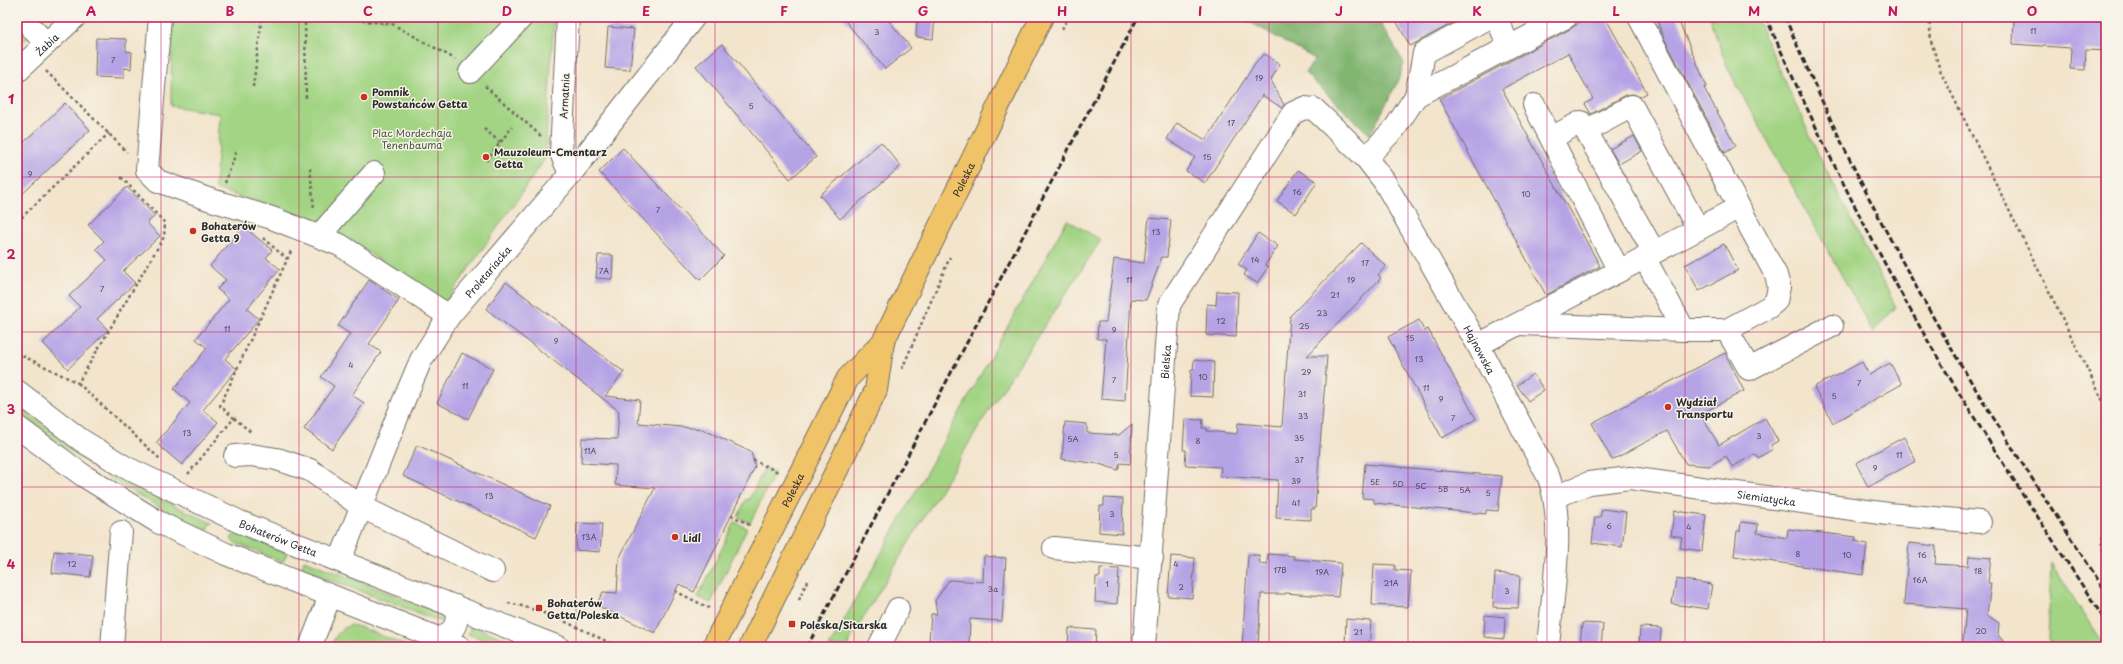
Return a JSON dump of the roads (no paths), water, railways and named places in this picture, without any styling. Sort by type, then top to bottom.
[{"type":"main road","name":"Poleska","points":[[750,647],[876,390],[883,342],[1042,17]]},
{"type":"main road","name":"Poleska","points":[[713,647],[848,378],[883,342]]},
{"type":"main road","points":[[741,591],[770,606]]},
{"type":"street","points":[[22,17],[32,57]]},
{"type":"street","name":"Żabia","points":[[32,57],[75,17]]},
{"type":"street","points":[[160,17],[147,170],[158,181],[311,233],[340,245],[449,316]]},
{"type":"street","points":[[470,72],[522,17]]},
{"type":"street","name":"Armatnia","points":[[568,17],[561,153],[570,174]]},
{"type":"street","name":"Proletariacka","points":[[340,560],[421,360],[449,316],[570,174],[694,17]]},
{"type":"street","points":[[1366,158],[1395,128],[1416,96],[1424,53],[1490,17]]},
{"type":"street","points":[[1496,17],[1509,46]]},
{"type":"street","points":[[1519,324],[1684,330],[1727,330],[1769,308],[1776,300],[1779,287],[1776,275],[1639,17]]},
{"type":"street","points":[[1416,96],[1560,18]]},
{"type":"street","points":[[1534,105],[1619,271]]},
{"type":"street","points":[[1586,131],[1632,106],[1698,229]]},
{"type":"street","name":"Hajnowska","points":[[1293,113],[1304,108],[1314,109],[1366,158],[1384,182],[1478,345],[1549,478],[1555,497],[1557,537],[1548,647]]},
{"type":"street","name":"Bielska","points":[[1144,647],[1152,558],[1169,305],[1293,113]]},
{"type":"street","points":[[1551,138],[1581,122],[1649,255],[1684,330]]},
{"type":"street","points":[[311,233],[374,173]]},
{"type":"street","points":[[1478,345],[1739,207]]},
{"type":"street","points":[[1727,330],[1749,369],[1832,326]]},
{"type":"street","name":"Bohaterów Getta","points":[[17,391],[81,440],[126,467],[240,522],[340,560],[558,647]]},
{"type":"street","points":[[17,427],[56,457],[118,498],[158,522],[226,554],[460,647]]},
{"type":"street","points":[[235,456],[251,454],[277,459],[310,470],[362,507],[493,571]]},
{"type":"street","name":"Siemiatycka","points":[[1555,497],[1589,483],[1630,478],[1888,514],[1980,522]]},
{"type":"street","points":[[226,554],[218,545],[218,534],[224,525],[229,522],[240,522]]},
{"type":"street","points":[[112,647],[121,532]]},
{"type":"street","points":[[1054,548],[1152,558]]},
{"type":"street","points":[[310,647],[330,596]]},
{"type":"street","points":[[439,639],[446,637],[455,627],[457,620],[455,606]]},
{"type":"street","points":[[879,647],[898,609]]},
{"type":"railway","points":[[807,647],[1138,17]]},
{"type":"railway","points":[[1766,17],[1784,59],[1842,182],[1906,302],[1971,412],[2106,622]]},
{"type":"railway","points":[[1785,17],[1827,112],[1897,253],[1948,343],[1991,414],[2106,592]]},
{"type":"place","name":"Pomnik Powstańców Getta","points":[[364,97]]},
{"type":"place","name":"Mauzoleum-Cmentarz Getta","points":[[486,157]]},
{"type":"place","name":"Bohaterów Getta 9","points":[[193,231]]},
{"type":"place","name":"Wydział Transportu","points":[[1668,407]]},
{"type":"place","name":"Lidl","points":[[675,537]]},
{"type":"place","name":"Bohaterów Getta/Poleska","points":[[539,608]]},
{"type":"place","name":"Poleska/Sitarska","points":[[792,624]]},
{"type":"park label","name":"Plac Mordechaja Tenenbauma","points":[[412,138]]}]
